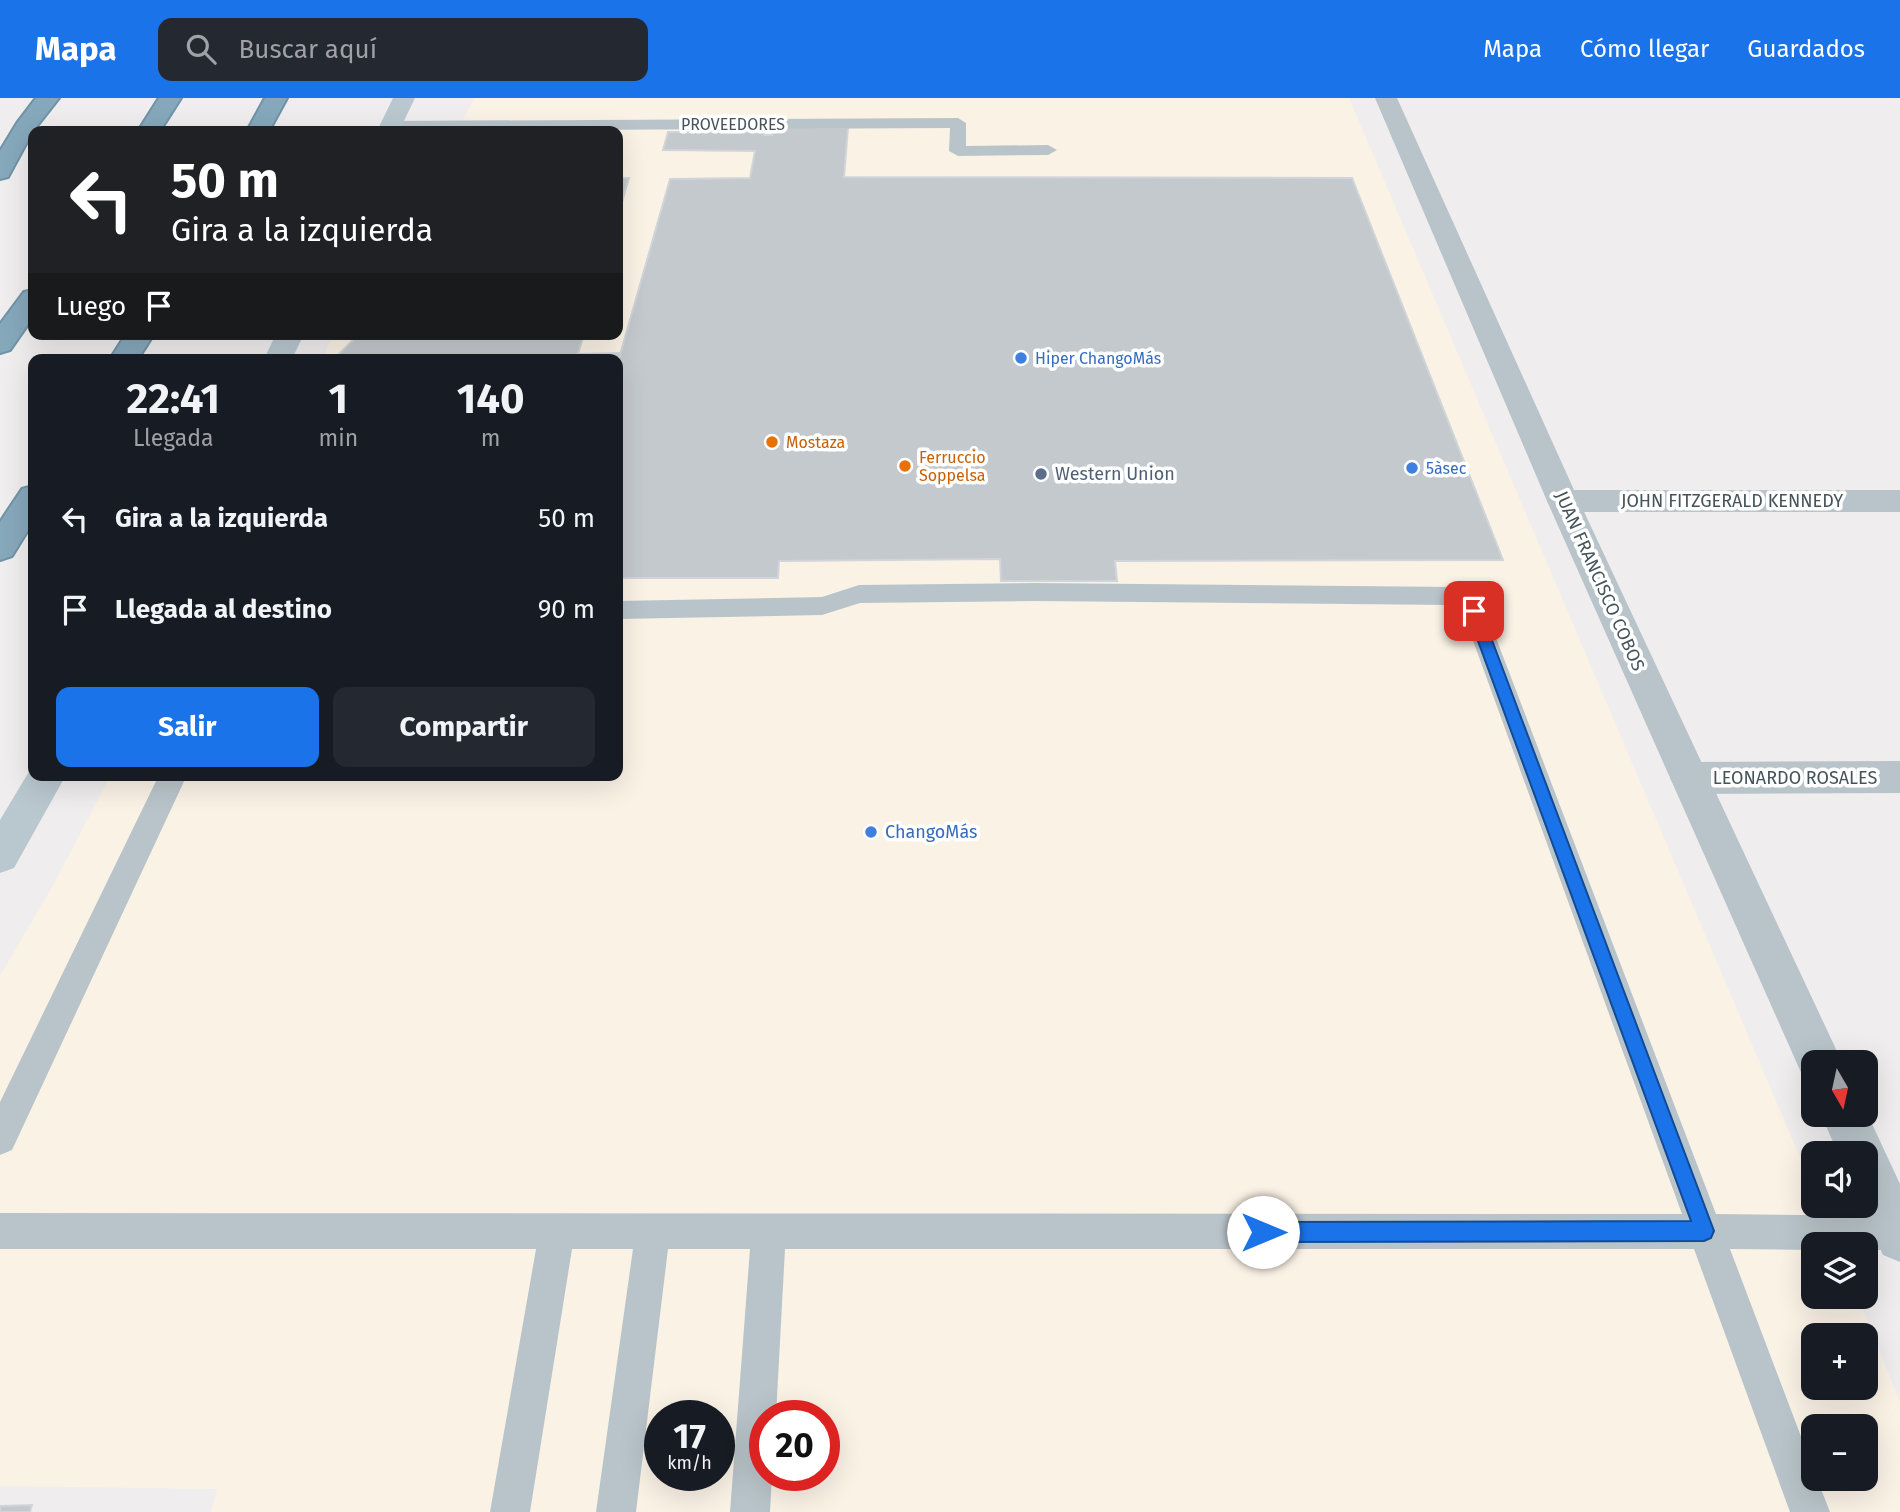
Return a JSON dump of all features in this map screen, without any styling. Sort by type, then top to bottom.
[{"type":"highway","points":[[0,172],[28,123],[48,98]]},
{"type":"highway","points":[[152,126],[170,98]]},
{"type":"highway","points":[[261,126],[276,98]]},
{"type":"highway","points":[[0,344],[28,305]]},
{"type":"highway","points":[[0,548],[28,505]]},
{"type":"main road","points":[[391,126],[404,98]]},
{"type":"main road","points":[[0,856],[44,781]]},
{"type":"street","name":"JUAN FRANCISCO COBOS","points":[[1386,98],[1563,501],[1814,1050]]},
{"type":"street","points":[[0,157],[28,123]]},
{"type":"street","name":"JOHN FITZGERALD KENNEDY","points":[[1563,501],[1900,501]]},
{"type":"street","name":"LEONARDO ROSALES","points":[[1689,778],[1900,777]]},
{"type":"street","points":[[1878,1189],[1899,1234]]},
{"type":"lane","name":"PROVEEDORES","points":[[623,127],[958,123],[958,151],[1048,150]]},
{"type":"lane","points":[[623,610],[822,606],[859,594],[1035,592],[1455,596],[1474,611],[1810,1512]]},
{"type":"lane","points":[[0,1138],[170,781]]},
{"type":"lane","points":[[0,1231],[1704,1231],[1899,1234]]},
{"type":"lane","points":[[510,1512],[557,1231]]},
{"type":"lane","points":[[616,1512],[653,1231]]},
{"type":"lane","points":[[750,1512],[769,1231]]},
{"type":"shaded area","name":"ChangoMás","points":[[474,98],[1349,98],[1801,1160],[1801,1218],[1825,1218],[1831,1232],[1801,1232],[1801,1309],[1863,1309],[1868,1323],[1801,1323],[1801,1400],[1878,1400],[1878,1347],[1900,1402],[1900,1512],[211,1512],[217,1489],[0,1486],[0,976],[51,889],[108,781],[623,781],[623,354],[324,354],[331,340],[623,340],[623,126],[460,126]]},
{"type":"building","name":"Hiper ChangoMás","points":[[774,128],[848,128],[844,177],[1352,178],[1503,560],[1115,561],[1117,581],[1001,581],[1000,559],[779,561],[778,578],[623,578],[623,354],[620,354],[670,179],[750,178],[755,151],[663,150],[668,132],[764,132],[764,135],[772,135]]},
{"type":"building","points":[[623,178],[629,178],[623,199]]},
{"type":"building","points":[[353,340],[582,340],[578,354],[339,354]]},
{"type":"building","points":[[32,1505],[30,1512],[0,1512],[0,1506]]},
{"type":"place","name":"Hiper ChangoMás","points":[[1021,358]]},
{"type":"place","name":"Mostaza","points":[[772,442]]},
{"type":"place","name":"Ferruccio Soppelsa","points":[[905,466]]},
{"type":"place","name":"5àsec","points":[[1412,468]]},
{"type":"place","name":"Western Union","points":[[1041,474]]},
{"type":"place","name":"ChangoMás","points":[[871,832]]},
{"type":"route","points":[[1263,1232],[1704,1231],[1474,611]]}]
